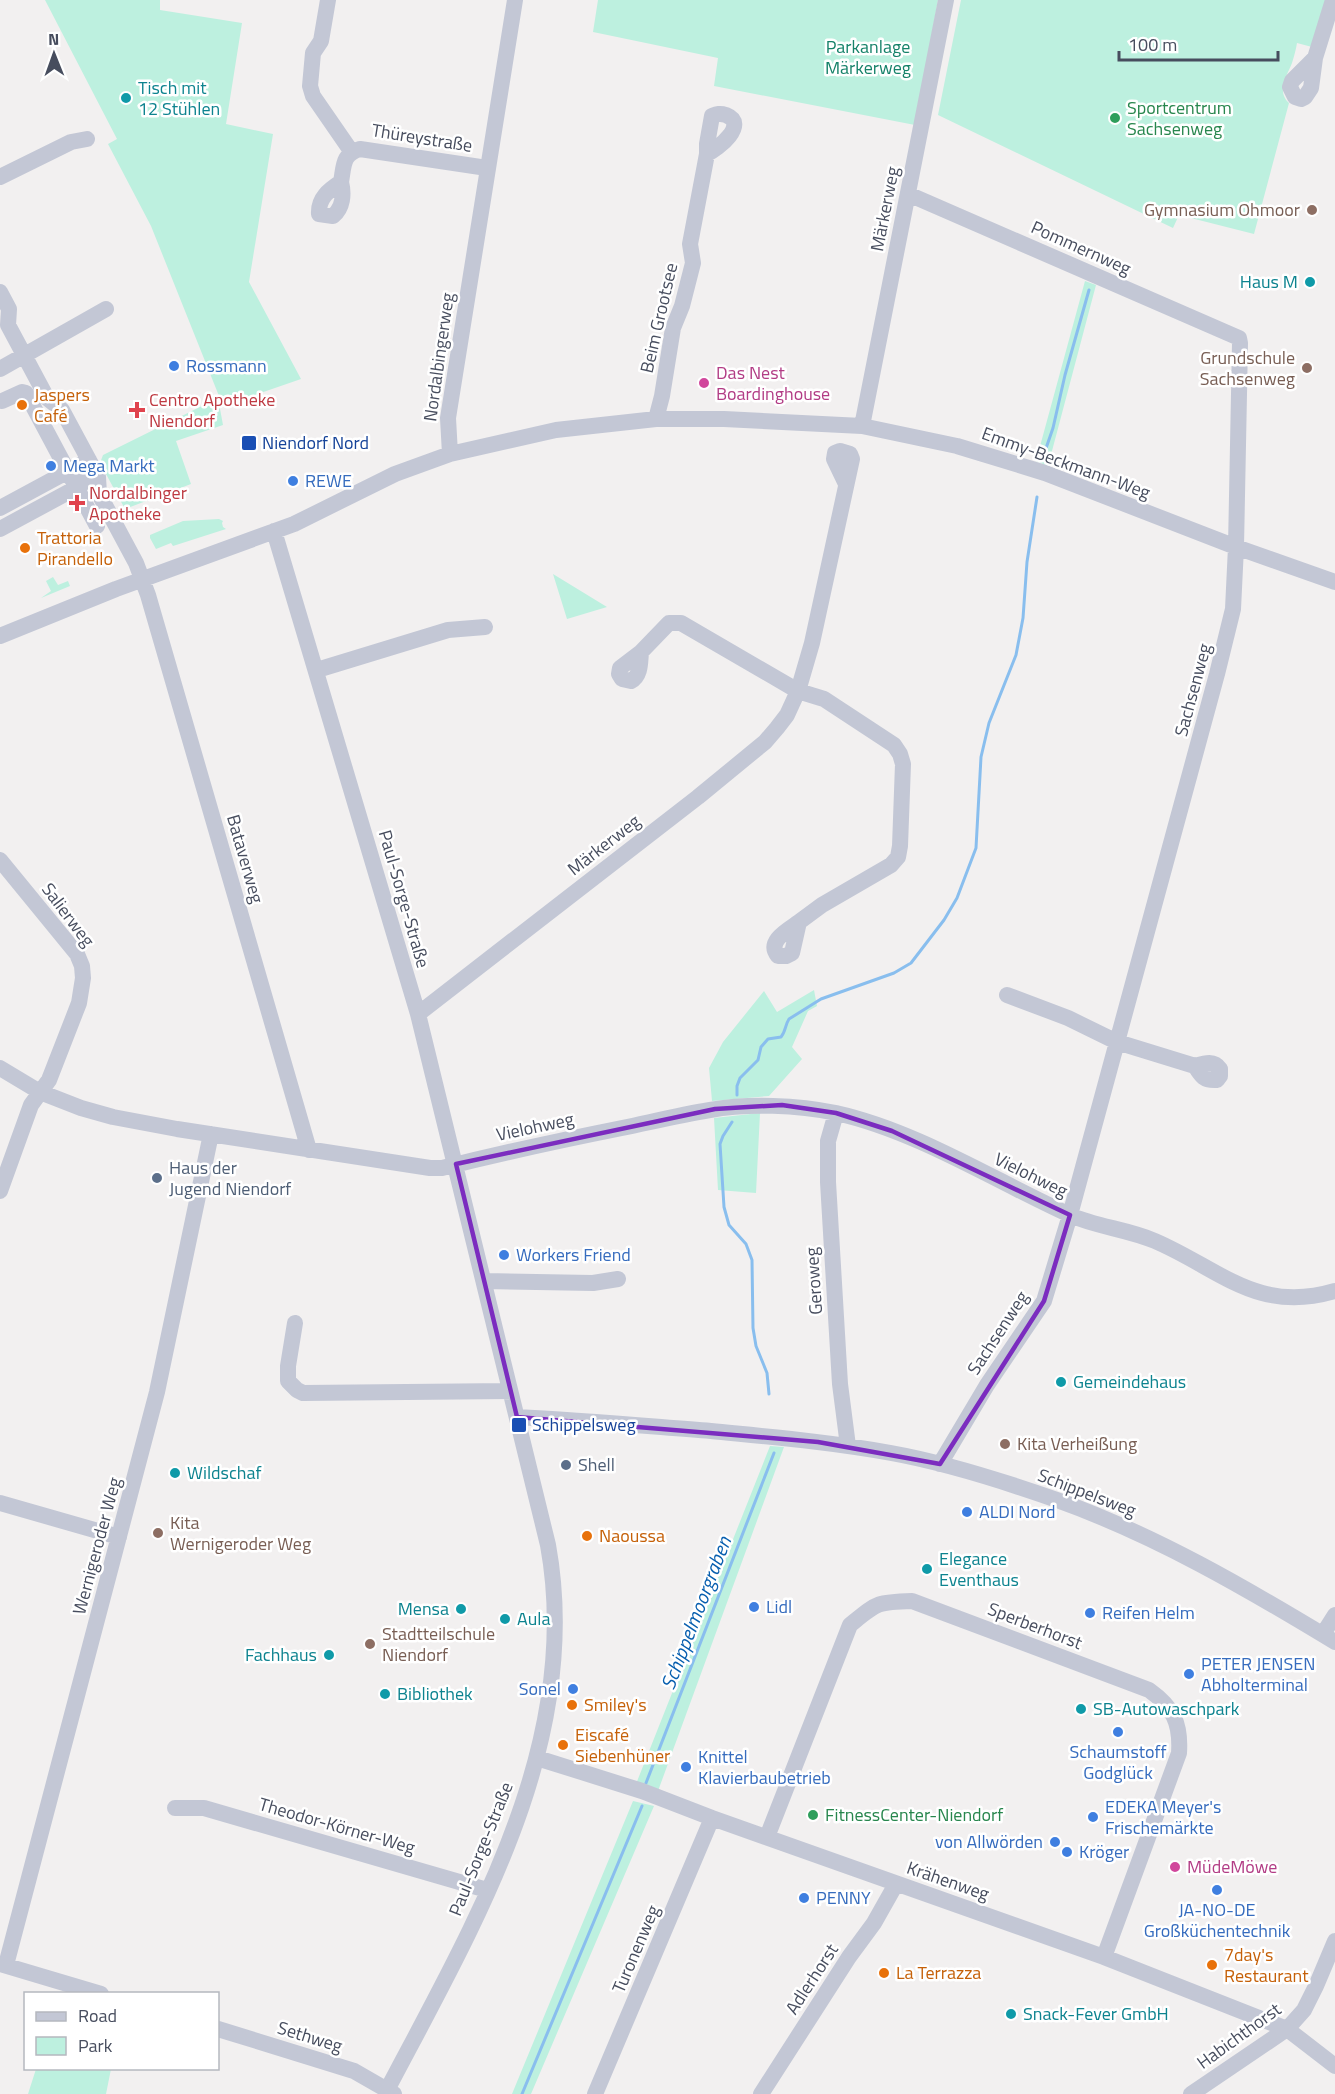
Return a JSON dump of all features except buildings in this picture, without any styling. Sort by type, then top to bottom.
[{"type":"street","name":"Thüreystraße","points":[[328,0],[321,41],[313,53],[310,86],[313,96],[351,151]]},
{"type":"street","name":"Nordalbingerweg","points":[[450,454],[448,418],[515,0]]},
{"type":"street","name":"Märkerweg","points":[[862,426],[946,0]]},
{"type":"street","points":[[1315,58],[1333,0]]},
{"type":"street","points":[[0,177],[70,142],[87,139]]},
{"type":"street","name":"Thüreystraße","points":[[341,182],[344,161],[351,151],[360,149],[487,168]]},
{"type":"street","name":"Beim Grootsee","points":[[656,419],[673,327],[682,306],[693,263],[690,244],[707,154]]},
{"type":"street","name":"Pommernweg","points":[[908,194],[1239,338]]},
{"type":"street","name":"Bataverweg","points":[[0,292],[9,309],[8,325],[47,398],[62,410],[88,466],[98,477],[99,495],[136,563],[142,579],[309,1150]]},
{"type":"street","points":[[0,369],[106,309]]},
{"type":"street","name":"Sachsenweg","points":[[940,1464],[987,1385],[1044,1301],[1070,1215],[1229,631],[1233,609],[1236,547],[1239,338]]},
{"type":"street","points":[[8,401],[21,392],[26,393],[97,526]]},
{"type":"street","name":"Emmy-Beckmann-Weg","points":[[450,454],[556,430],[656,419],[724,419],[862,426],[957,446],[1046,473],[1236,547],[1335,582]]},
{"type":"street","points":[[0,636],[142,579],[303,520],[395,474],[450,454]]},
{"type":"street","points":[[0,508],[68,472],[88,466]]},
{"type":"street","points":[[0,529],[82,484],[88,466]]},
{"type":"street","name":"Märkerweg","points":[[418,1014],[698,797],[765,742],[787,715],[798,691],[812,644],[846,484]]},
{"type":"street","name":"Paul-Sorge-Straße","points":[[274,531],[418,1014],[548,1545],[554,1591],[555,1647],[552,1678],[537,1758],[520,1815],[449,1973],[389,2092]]},
{"type":"street","points":[[641,652],[669,623],[681,623],[798,691],[824,699],[894,745],[900,754],[903,764],[898,857],[891,865],[799,921]]},
{"type":"street","points":[[317,670],[448,630],[485,627]]},
{"type":"street","name":"Salierweg","points":[[0,1191],[31,1105],[48,1080],[79,1003],[83,978],[82,966],[77,954],[2,865]]},
{"type":"street","points":[[1007,995],[1068,1018],[1117,1042],[1195,1065]]},
{"type":"street","name":"Vielohweg","points":[[0,1068],[40,1092],[81,1108],[113,1117],[430,1168],[710,1110],[782,1105],[836,1113],[901,1135],[1070,1215]]},
{"type":"street","name":"Geroweg","points":[[836,1113],[828,1141],[828,1182],[840,1384],[848,1446]]},
{"type":"street","name":"Wernigeroder Weg","points":[[3,1964],[157,1392],[211,1134]]},
{"type":"street","points":[[1070,1215],[1146,1237],[1178,1251],[1231,1282],[1269,1296],[1308,1297],[1335,1291]]},
{"type":"street","points":[[484,1281],[593,1283],[618,1279]]},
{"type":"street","points":[[295,1323],[288,1381],[303,1393],[510,1391]]},
{"type":"street","name":"Schippelsweg","points":[[517,1417],[771,1437],[893,1453],[940,1464],[1058,1500],[1132,1530],[1197,1562],[1329,1638]]},
{"type":"street","points":[[0,1503],[119,1537]]},
{"type":"street","name":"Sperberhorst","points":[[767,1838],[850,1625],[873,1606],[885,1602],[912,1601],[1149,1690],[1163,1700],[1173,1713],[1180,1735],[1179,1752],[1104,1957]]},
{"type":"street","points":[[1329,1638],[1335,1615]]},
{"type":"street","name":"Krähenweg","points":[[537,1758],[642,1791],[767,1838],[1104,1957],[1287,2029],[1335,2066]]},
{"type":"street","name":"Theodor-Körner-Weg","points":[[175,1808],[204,1808],[487,1890]]},
{"type":"street","name":"Turonenweg","points":[[595,2094],[712,1818]]},
{"type":"street","name":"Adlerhorst","points":[[761,2094],[844,1965],[874,1923],[896,1884]]},
{"type":"street","name":"Habichthorst","points":[[1191,2094],[1287,2029],[1304,2010],[1335,1941]]},
{"type":"street","points":[[3,1964],[94,1992]]},
{"type":"street","name":"Sethweg","points":[[219,2029],[354,2071],[389,2092]]},
{"type":"highlighted area","points":[[782,1105],[836,1113],[892,1131],[1070,1215],[1044,1301],[940,1464],[818,1442],[517,1417],[456,1164],[715,1109]]},
{"type":"green space","points":[[45,0],[160,0],[160,10],[242,23],[226,124],[273,134],[249,282],[301,379],[223,406],[151,226],[108,144],[117,139]]},
{"type":"green space","name":"Parkanlage Märkerweg","points":[[598,0],[938,0],[915,125],[714,86],[718,58],[593,32]]},
{"type":"green space","name":"Sportcentrum Sachsenweg","points":[[961,0],[1327,0],[1312,47],[1297,43],[1284,83],[1283,94],[1289,103],[1254,234],[1179,215],[1173,228],[938,115]]},
{"type":"green space","points":[[1085,281],[1096,285],[1048,466],[1036,461]]},
{"type":"green space","points":[[218,398],[223,425],[176,441],[191,484],[125,509],[100,463],[103,455]]},
{"type":"green space","points":[[219,519],[223,521],[223,527],[226,529],[173,546],[171,543],[156,549],[150,538],[150,535],[183,521]]},
{"type":"green space","points":[[553,574],[607,607],[567,619]]},
{"type":"green space","points":[[53,577],[58,585],[68,581],[70,586],[41,598],[51,591],[46,581]]},
{"type":"green space","points":[[814,990],[817,1006],[808,1011],[792,1047],[802,1059],[769,1096],[712,1101],[709,1068],[723,1042],[764,991],[777,1012]]},
{"type":"green space","points":[[760,1113],[756,1193],[718,1190],[714,1118]]},
{"type":"green space","points":[[770,1446],[784,1447],[658,1791],[636,1784]]},
{"type":"green space","points":[[633,1801],[654,1806],[531,2094],[512,2094]]},
{"type":"green space","points":[[35,2070],[111,2070],[106,2094],[28,2094]]},
{"type":"waterway","name":"Schippelmoorgraben","points":[[1043,457],[1053,428],[1089,290]]},
{"type":"waterway","name":"Schippelmoorgraben","points":[[737,1095],[740,1078],[758,1060],[761,1047],[768,1039],[781,1037],[789,1019],[821,999],[894,973],[911,963],[944,920],[957,898],[976,848],[981,757],[989,723],[1016,655],[1023,618],[1027,562],[1037,497]]},
{"type":"waterway","name":"Schippelmoorgraben","points":[[732,1122],[720,1144],[724,1207],[729,1225],[746,1244],[752,1260],[753,1328],[756,1346],[767,1373],[769,1394]]},
{"type":"waterway","name":"Schippelmoorgraben","points":[[646,1783],[774,1453]]},
{"type":"waterway","name":"Schippelmoorgraben","points":[[522,2094],[642,1806]]},
{"type":"place","name":"Tisch mit 12 Stühlen","points":[[126,98]]},
{"type":"place","name":"Sportcentrum Sachsenweg","points":[[1115,118]]},
{"type":"place","name":"Gymnasium Ohmoor","points":[[1312,210]]},
{"type":"place","name":"Haus M","points":[[1310,282]]},
{"type":"place","name":"Rossmann","points":[[174,366]]},
{"type":"place","name":"Grundschule Sachsenweg","points":[[1307,368]]},
{"type":"place","name":"Das Nest Boardinghouse","points":[[704,383]]},
{"type":"place","name":"Jaspers Café","points":[[22,405]]},
{"type":"place","name":"Centro Apotheke Niendorf","points":[[137,410]]},
{"type":"place","name":"Niendorf Nord","points":[[249,443]]},
{"type":"place","name":"Mega Markt","points":[[51,466]]},
{"type":"place","name":"REWE","points":[[293,481]]},
{"type":"place","name":"Nordalbinger Apotheke","points":[[77,503]]},
{"type":"place","name":"Trattoria Pirandello","points":[[25,548]]},
{"type":"place","name":"Haus der Jugend Niendorf","points":[[157,1178]]},
{"type":"place","name":"Workers Friend","points":[[504,1255]]},
{"type":"place","name":"Gemeindehaus","points":[[1061,1382]]},
{"type":"place","name":"Schippelsweg","points":[[519,1425]]},
{"type":"place","name":"Kita Verheißung","points":[[1005,1444]]},
{"type":"place","name":"Shell","points":[[566,1465]]},
{"type":"place","name":"Wildschaf","points":[[175,1473]]},
{"type":"place","name":"ALDI Nord","points":[[967,1512]]},
{"type":"place","name":"Kita Wernigeroder Weg","points":[[158,1533]]},
{"type":"place","name":"Naoussa","points":[[587,1536]]},
{"type":"place","name":"Elegance Eventhaus","points":[[927,1569]]},
{"type":"place","name":"Lidl","points":[[754,1607]]},
{"type":"place","name":"Mensa","points":[[461,1609]]},
{"type":"place","name":"Reifen Helm","points":[[1090,1613]]},
{"type":"place","name":"Aula","points":[[505,1619]]},
{"type":"place","name":"Stadtteilschule Niendorf","points":[[370,1644]]},
{"type":"place","name":"Fachhaus","points":[[329,1655]]},
{"type":"place","name":"PETER JENSEN Abholterminal","points":[[1189,1674]]},
{"type":"place","name":"Sonel","points":[[573,1689]]},
{"type":"place","name":"Bibliothek","points":[[385,1694]]},
{"type":"place","name":"Smiley's","points":[[572,1705]]},
{"type":"place","name":"SB-Autowaschpark","points":[[1081,1709]]},
{"type":"place","name":"Schaumstoff Godglück","points":[[1118,1732]]},
{"type":"place","name":"Eiscafé Siebenhüner","points":[[563,1745]]},
{"type":"place","name":"Knittel Klavierbaubetrieb","points":[[686,1767]]},
{"type":"place","name":"FitnessCenter-Niendorf","points":[[813,1815]]},
{"type":"place","name":"EDEKA Meyer's Frischemärkte","points":[[1093,1817]]},
{"type":"place","name":"von Allwörden","points":[[1055,1842]]},
{"type":"place","name":"Kröger","points":[[1067,1852]]},
{"type":"place","name":"MüdeMöwe","points":[[1175,1867]]},
{"type":"place","name":"JA-NO-DE Großküchentechnik","points":[[1217,1890]]},
{"type":"place","name":"PENNY","points":[[804,1898]]},
{"type":"place","name":"7day's Restaurant","points":[[1212,1965]]},
{"type":"place","name":"La Terrazza","points":[[884,1973]]},
{"type":"place","name":"Snack-Fever GmbH","points":[[1011,2014]]}]
